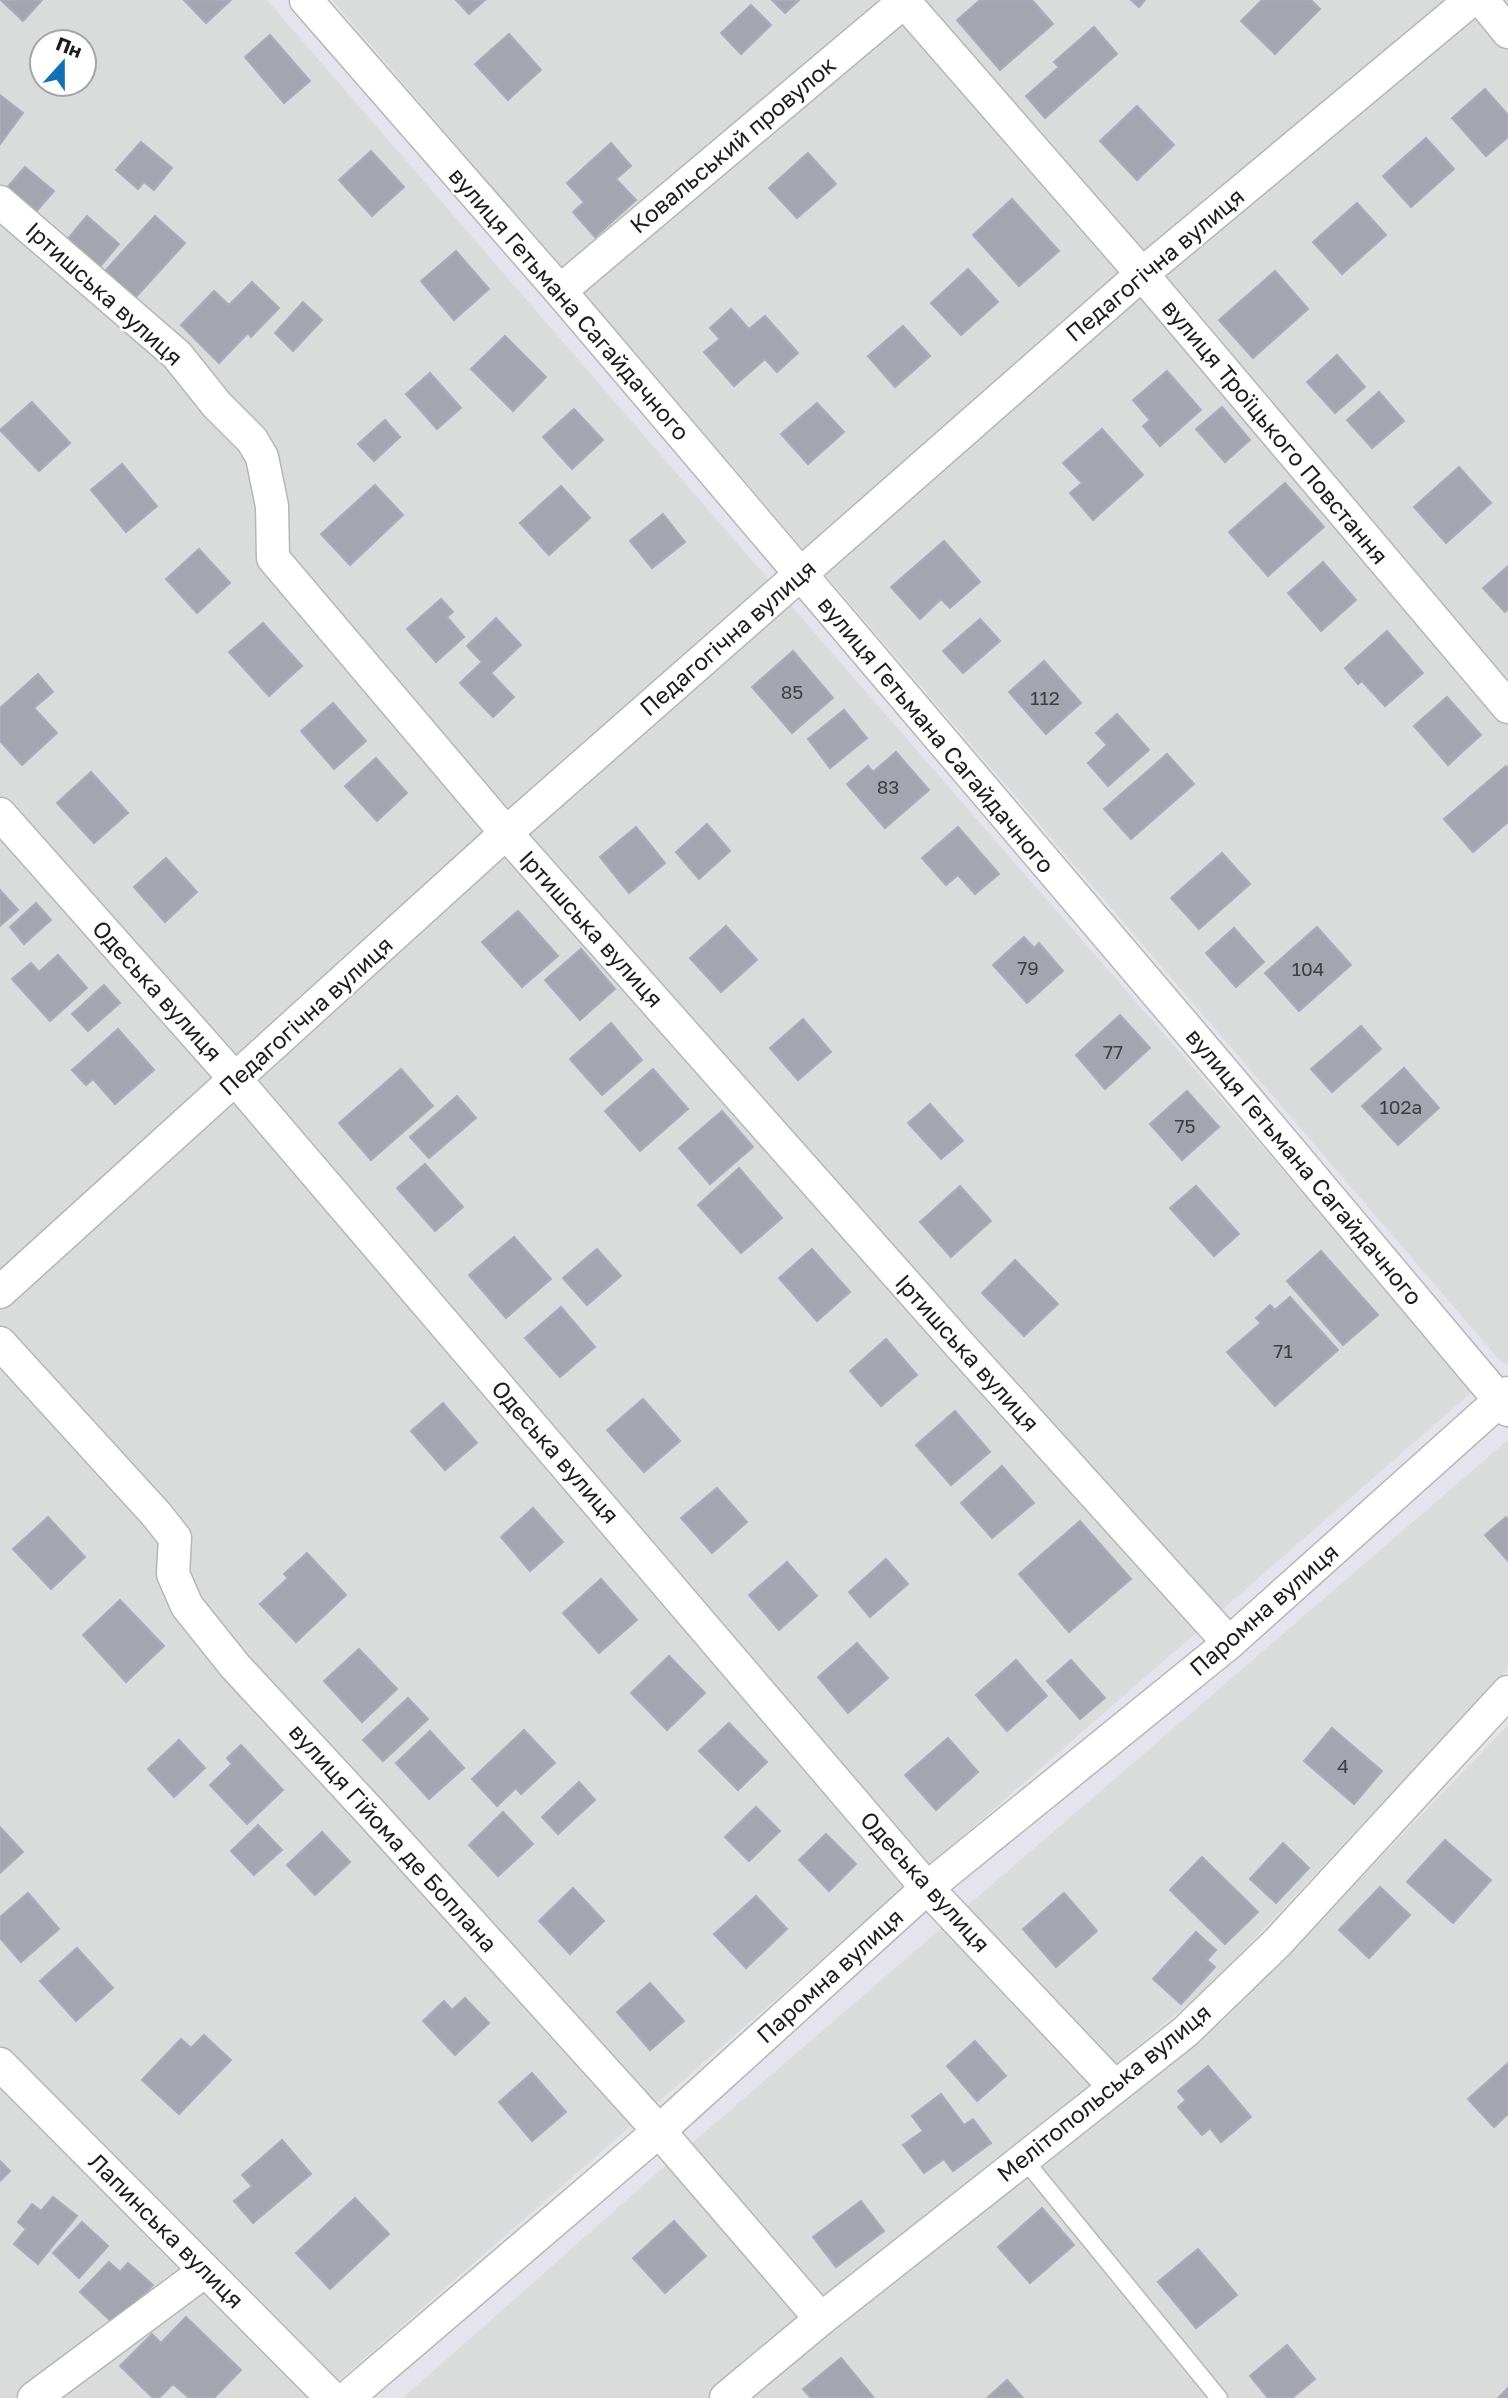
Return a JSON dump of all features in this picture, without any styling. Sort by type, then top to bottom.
[{"type":"street","name":"вулиця Гетьмана Сагайдачного","points":[[306,0],[560,291],[1505,1401]]},
{"type":"street","name":"Педагогічна вулиця","points":[[0,1292],[506,833],[1142,274],[1471,0]]},
{"type":"street","points":[[1482,0],[1508,32]]},
{"type":"street","name":"Ковальський провулок","points":[[560,291],[905,1]]},
{"type":"street","name":"вулиця Троїцького Повстання","points":[[905,1],[1142,274],[1508,707]]},
{"type":"street","name":"Іртишська вулиця","points":[[0,202],[177,355],[217,405],[252,440],[262,457],[272,506],[273,558],[506,833],[958,1343],[1229,1643]]},
{"type":"street","name":"Одеська вулиця","points":[[0,814],[236,1080],[927,1888],[1114,2086]]},
{"type":"street","name":"вулиця Гійома де Боплана","points":[[0,1343],[175,1538],[173,1574],[187,1606],[235,1666],[659,2131],[821,2319]]},
{"type":"street","name":"Паромна вулиця","points":[[347,2398],[659,2131],[927,1888],[1229,1643],[1505,1401]]},
{"type":"street","name":"Мелітопольська вулиця","points":[[726,2398],[821,2319],[1185,2032],[1278,1942],[1508,1692]]},
{"type":"street","name":"Лапинська вулиця","points":[[0,2064],[332,2398]]},
{"type":"street","points":[[34,2398],[205,2271]]},
{"type":"lane","points":[[1023,2158],[1219,2398]]},
{"type":"shaded area","points":[[0,0],[267,0],[1474,1390],[319,2398],[0,2398]]},
{"type":"shaded area","points":[[332,0],[1508,0],[1508,1365],[1501,1362]]},
{"type":"shaded area","points":[[1508,1440],[1508,1669],[1207,1989],[850,2280],[713,2398],[403,2398],[647,2182]]},
{"type":"shaded area","points":[[1508,1725],[1508,2398],[751,2398],[1224,2020]]},
{"type":"building","points":[[1,0],[42,0],[23,21]]},
{"type":"building","points":[[184,0],[231,0],[206,23]]},
{"type":"building","points":[[456,0],[485,0],[469,14]]},
{"type":"building","points":[[772,0],[799,0],[785,13]]},
{"type":"building","points":[[980,0],[1032,0],[1053,24],[1000,70],[957,20]]},
{"type":"building","points":[[1131,0],[1145,0],[1139,7]]},
{"type":"building","points":[[1262,0],[1311,0],[1320,9],[1275,54],[1241,21]]},
{"type":"building","points":[[751,5],[771,25],[741,54],[721,33]]},
{"type":"building","points":[[1094,27],[1117,54],[1045,118],[1026,96],[1059,67],[1054,62]]},
{"type":"building","points":[[509,34],[541,70],[508,100],[475,64]]},
{"type":"building","points":[[270,35],[310,81],[284,103],[245,57]]},
{"type":"building","points":[[1485,89],[1508,115],[1508,137],[1486,156],[1452,118]]},
{"type":"building","points":[[0,95],[23,113],[0,144]]},
{"type":"building","points":[[1137,106],[1174,145],[1137,180],[1100,141]]},
{"type":"building","points":[[1426,138],[1454,169],[1411,207],[1383,176]]},
{"type":"building","points":[[141,142],[172,168],[154,190],[144,182],[138,189],[116,170]]},
{"type":"building","points":[[611,143],[631,166],[616,179],[636,200],[595,237],[573,212],[584,202],[567,183]]},
{"type":"building","points":[[371,151],[404,187],[372,216],[339,180]]},
{"type":"building","points":[[808,153],[836,184],[797,218],[769,188]]},
{"type":"building","points":[[25,167],[54,191],[34,214],[5,190]]},
{"type":"building","points":[[1012,199],[1059,251],[1019,286],[973,235]]},
{"type":"building","points":[[1357,203],[1386,235],[1342,274],[1313,242]]},
{"type":"building","points":[[87,216],[119,244],[93,275],[61,247]]},
{"type":"building","points":[[155,216],[185,243],[135,298],[105,271]]},
{"type":"building","points":[[456,251],[489,289],[454,320],[421,281]]},
{"type":"building","points":[[968,269],[998,302],[961,335],[931,303]]},
{"type":"building","points":[[1275,271],[1308,309],[1253,358],[1219,320]]},
{"type":"building","points":[[252,282],[279,308],[251,337],[248,333],[219,363],[181,325],[214,291],[229,305]]},
{"type":"building","points":[[303,302],[322,320],[293,351],[275,333]]},
{"type":"building","points":[[731,309],[749,329],[765,316],[798,353],[777,372],[765,359],[734,386],[704,352],[720,339],[710,328]]},
{"type":"building","points":[[903,326],[930,356],[895,387],[868,356]]},
{"type":"building","points":[[505,336],[546,377],[513,411],[471,369]]},
{"type":"building","points":[[1337,355],[1365,387],[1335,413],[1307,382]]},
{"type":"building","points":[[1167,371],[1201,410],[1160,446],[1143,426],[1150,420],[1133,400]]},
{"type":"building","points":[[430,373],[461,408],[437,429],[406,394]]},
{"type":"building","points":[[1379,392],[1404,421],[1372,448],[1347,420]]},
{"type":"building","points":[[32,402],[70,443],[39,471],[0,430]]},
{"type":"building","points":[[817,403],[844,432],[808,464],[781,434]]},
{"type":"building","points":[[1222,407],[1250,440],[1225,462],[1196,429]]},
{"type":"building","points":[[574,409],[603,440],[572,469],[543,437]]},
{"type":"building","points":[[385,420],[400,437],[374,461],[358,444]]},
{"type":"building","points":[[1102,429],[1143,475],[1093,520],[1070,493],[1082,483],[1063,463]]},
{"type":"building","points":[[122,464],[157,506],[126,532],[91,490]]},
{"type":"building","points":[[1459,467],[1491,503],[1446,543],[1414,507]]},
{"type":"building","points":[[1285,483],[1324,527],[1268,576],[1229,532]]},
{"type":"building","points":[[375,485],[403,515],[350,565],[321,534]]},
{"type":"building","points":[[561,486],[590,518],[549,555],[520,523]]},
{"type":"building","points":[[663,514],[685,542],[652,568],[630,541]]},
{"type":"building","points":[[944,541],[980,582],[950,608],[941,599],[920,619],[891,587]]},
{"type":"building","points":[[199,549],[230,583],[197,613],[166,579]]},
{"type":"building","points":[[1323,562],[1356,600],[1321,631],[1288,593]]},
{"type":"building","points":[[1508,566],[1508,609],[1505,612],[1483,588]]},
{"type":"building","points":[[441,599],[453,612],[447,617],[464,637],[436,662],[407,629]]},
{"type":"building","points":[[496,618],[521,645],[491,673],[514,697],[493,717],[460,683],[482,662],[467,646]]},
{"type":"building","points":[[980,619],[1000,641],[963,673],[943,651]]},
{"type":"building","points":[[263,623],[302,666],[269,696],[229,652]]},
{"type":"building","points":[[1387,631],[1423,673],[1385,706],[1362,681],[1358,684],[1345,668]]},
{"type":"building","points":[[793,651],[833,698],[792,733],[752,687]]},
{"type":"building","points":[[1044,661],[1081,703],[1046,734],[1009,692]]},
{"type":"building","points":[[38,674],[53,692],[34,708],[57,733],[22,765],[0,741],[0,708]]},
{"type":"building","points":[[1447,697],[1481,735],[1448,765],[1414,726]]},
{"type":"building","points":[[333,703],[366,741],[334,769],[301,731]]},
{"type":"building","points":[[844,710],[867,738],[830,768],[808,739]]},
{"type":"building","points":[[1117,714],[1149,750],[1108,786],[1088,763],[1107,745],[1096,733]]},
{"type":"building","points":[[896,752],[929,790],[885,828],[847,784],[868,766],[873,772]]},
{"type":"building","points":[[1167,754],[1194,784],[1131,839],[1104,809]]},
{"type":"building","points":[[376,758],[407,793],[377,821],[345,786]]},
{"type":"building","points":[[1506,766],[1508,822],[1473,852],[1444,819]]},
{"type":"building","points":[[91,772],[128,813],[94,843],[57,803]]},
{"type":"building","points":[[707,824],[730,851],[699,879],[676,852]]},
{"type":"building","points":[[636,827],[665,863],[629,893],[600,857]]},
{"type":"building","points":[[958,827],[999,874],[975,894],[958,875],[946,885],[922,858]]},
{"type":"building","points":[[1222,853],[1250,884],[1199,929],[1171,898]]},
{"type":"building","points":[[166,858],[197,892],[165,922],[134,887]]},
{"type":"building","points":[[0,890],[18,910],[0,926]]},
{"type":"building","points":[[36,903],[51,920],[24,944],[10,927]]},
{"type":"building","points":[[518,911],[558,956],[522,987],[482,942]]},
{"type":"building","points":[[726,926],[757,960],[721,992],[690,958]]},
{"type":"building","points":[[1317,927],[1351,965],[1299,1011],[1265,973]]},
{"type":"building","points":[[1234,928],[1264,962],[1236,987],[1206,953]]},
{"type":"building","points":[[1024,937],[1034,948],[1039,943],[1063,971],[1027,1003],[993,965]]},
{"type":"building","points":[[581,949],[615,989],[580,1020],[545,980]]},
{"type":"building","points":[[58,955],[87,988],[50,1021],[12,979],[31,963],[39,972]]},
{"type":"building","points":[[104,985],[120,1003],[88,1031],[72,1014]]},
{"type":"building","points":[[1120,1015],[1150,1048],[1105,1089],[1076,1055]]},
{"type":"building","points":[[803,1019],[831,1052],[798,1080],[770,1048]]},
{"type":"building","points":[[611,1023],[642,1060],[602,1095],[570,1059]]},
{"type":"building","points":[[1361,1026],[1381,1049],[1332,1092],[1311,1069]]},
{"type":"building","points":[[118,1029],[154,1070],[115,1104],[93,1079],[86,1085],[72,1070]]},
{"type":"building","points":[[1404,1068],[1439,1108],[1398,1145],[1362,1106]]},
{"type":"building","points":[[401,1069],[433,1106],[371,1160],[339,1123]]},
{"type":"building","points":[[653,1069],[688,1109],[640,1151],[605,1111]]},
{"type":"building","points":[[1187,1091],[1219,1127],[1182,1160],[1150,1124]]},
{"type":"building","points":[[457,1096],[476,1118],[429,1158],[410,1137]]},
{"type":"building","points":[[930,1104],[963,1141],[941,1159],[908,1123]]},
{"type":"building","points":[[722,1111],[753,1147],[710,1184],[679,1148]]},
{"type":"building","points":[[425,1164],[463,1207],[435,1231],[397,1188]]},
{"type":"building","points":[[739,1168],[782,1218],[741,1253],[698,1205]]},
{"type":"building","points":[[960,1186],[991,1221],[951,1257],[920,1222]]},
{"type":"building","points":[[1196,1186],[1239,1234],[1214,1256],[1170,1208]]},
{"type":"building","points":[[514,1237],[551,1279],[506,1318],[469,1275]]},
{"type":"building","points":[[597,1249],[621,1276],[587,1305],[563,1278]]},
{"type":"building","points":[[812,1249],[850,1292],[817,1321],[779,1278]]},
{"type":"building","points":[[1321,1251],[1378,1315],[1343,1345],[1287,1281]]},
{"type":"building","points":[[1015,1260],[1058,1304],[1024,1336],[982,1293]]},
{"type":"building","points":[[1290,1297],[1338,1350],[1275,1406],[1227,1352],[1261,1323],[1256,1318],[1270,1305],[1275,1310]]},
{"type":"building","points":[[561,1307],[595,1347],[560,1377],[525,1338]]},
{"type":"building","points":[[886,1339],[917,1375],[881,1406],[850,1371]]},
{"type":"building","points":[[643,1399],[680,1441],[644,1472],[607,1430]]},
{"type":"building","points":[[443,1403],[477,1443],[445,1470],[411,1431]]},
{"type":"building","points":[[955,1411],[990,1452],[951,1485],[916,1445]]},
{"type":"building","points":[[1002,1466],[1034,1503],[992,1538],[961,1503]]},
{"type":"building","points":[[717,1488],[747,1522],[712,1553],[681,1518]]},
{"type":"building","points":[[533,1508],[563,1542],[530,1571],[501,1537]]},
{"type":"building","points":[[48,1517],[85,1557],[51,1589],[13,1549]]},
{"type":"building","points":[[1506,1517],[1508,1519],[1508,1561],[1485,1535]]},
{"type":"building","points":[[1080,1521],[1131,1579],[1069,1632],[1019,1574]]},
{"type":"building","points":[[307,1553],[346,1595],[296,1642],[260,1604],[288,1578],[284,1574]]},
{"type":"building","points":[[886,1559],[908,1584],[870,1617],[849,1592]]},
{"type":"building","points":[[787,1562],[817,1596],[779,1630],[749,1595]]},
{"type":"building","points":[[601,1579],[637,1620],[599,1653],[563,1613]]},
{"type":"building","points":[[120,1600],[164,1646],[126,1682],[83,1635]]},
{"type":"building","points":[[857,1643],[888,1678],[848,1713],[818,1677]]},
{"type":"building","points":[[359,1649],[397,1689],[362,1722],[324,1681]]},
{"type":"building","points":[[669,1656],[705,1693],[667,1730],[631,1693]]},
{"type":"building","points":[[1016,1660],[1047,1696],[1007,1731],[976,1695]]},
{"type":"building","points":[[1071,1660],[1105,1698],[1080,1719],[1047,1681]]},
{"type":"building","points":[[408,1698],[428,1719],[383,1761],[363,1740]]},
{"type":"building","points":[[729,1723],[767,1762],[738,1790],[699,1751]]},
{"type":"building","points":[[1332,1728],[1382,1771],[1354,1804],[1304,1761]]},
{"type":"building","points":[[524,1730],[555,1763],[521,1794],[516,1788],[497,1806],[472,1779]]},
{"type":"building","points":[[430,1731],[464,1768],[429,1799],[396,1763]]},
{"type":"building","points":[[948,1738],[978,1772],[936,1810],[905,1775]]},
{"type":"building","points":[[179,1740],[205,1768],[174,1797],[148,1769]]},
{"type":"building","points":[[241,1745],[283,1790],[247,1824],[210,1785],[232,1764],[227,1758]]},
{"type":"building","points":[[579,1782],[595,1800],[558,1834],[542,1817]]},
{"type":"building","points":[[756,1807],[780,1831],[749,1861],[725,1837]]},
{"type":"building","points":[[503,1812],[533,1844],[498,1876],[469,1845]]},
{"type":"building","points":[[258,1825],[282,1850],[254,1875],[231,1851]]},
{"type":"building","points":[[0,1827],[23,1852],[0,1873]]},
{"type":"building","points":[[322,1832],[350,1862],[315,1895],[287,1865]]},
{"type":"building","points":[[826,1834],[856,1864],[829,1891],[799,1860]]},
{"type":"building","points":[[1445,1840],[1491,1880],[1453,1923],[1407,1882]]},
{"type":"building","points":[[1283,1843],[1309,1868],[1276,1903],[1250,1879]]},
{"type":"building","points":[[1202,1857],[1258,1912],[1225,1944],[1170,1890]]},
{"type":"building","points":[[1380,1887],[1410,1915],[1369,1958],[1339,1930]]},
{"type":"building","points":[[573,1888],[604,1921],[570,1954],[539,1921]]},
{"type":"building","points":[[28,1893],[59,1929],[21,1962],[0,1938],[0,1917]]},
{"type":"building","points":[[1064,1893],[1097,1931],[1056,1967],[1023,1929]]},
{"type":"building","points":[[756,1896],[787,1929],[746,1968],[714,1934]]},
{"type":"building","points":[[1196,1932],[1216,1950],[1207,1960],[1215,1967],[1181,2004],[1153,1979]]},
{"type":"building","points":[[77,1948],[113,1988],[76,2021],[40,1981]]},
{"type":"building","points":[[650,1983],[684,2021],[650,2050],[617,2012]]},
{"type":"building","points":[[465,1998],[489,2023],[455,2055],[423,2021],[444,2001],[452,2010]]},
{"type":"building","points":[[204,2035],[231,2060],[179,2114],[142,2080],[181,2039],[191,2048]]},
{"type":"building","points":[[975,2041],[1006,2076],[977,2101],[947,2066]]},
{"type":"building","points":[[1508,2063],[1508,2114],[1494,2127],[1468,2099]]},
{"type":"building","points":[[1208,2066],[1251,2117],[1221,2142],[1210,2128],[1202,2135],[1178,2107],[1186,2100],[1178,2091]]},
{"type":"building","points":[[532,2073],[566,2112],[532,2141],[499,2102]]},
{"type":"building","points":[[941,2094],[964,2125],[973,2119],[991,2143],[953,2171],[944,2159],[924,2173],[903,2145],[923,2131],[912,2116]]},
{"type":"building","points":[[282,2140],[311,2174],[253,2223],[234,2201],[252,2186],[242,2175]]},
{"type":"building","points":[[0,2161],[10,2171],[0,2181]]},
{"type":"building","points":[[53,2197],[77,2216],[38,2264],[14,2244],[26,2229],[18,2222],[32,2204],[41,2211]]},
{"type":"building","points":[[355,2198],[389,2234],[330,2289],[296,2253]]},
{"type":"building","points":[[861,2201],[884,2231],[836,2267],[813,2237]]},
{"type":"building","points":[[1042,2208],[1074,2245],[1030,2283],[998,2247]]},
{"type":"building","points":[[674,2221],[706,2256],[665,2293],[633,2258]]},
{"type":"building","points":[[82,2222],[108,2246],[79,2278],[53,2253]]},
{"type":"building","points":[[1198,2249],[1237,2295],[1196,2328],[1158,2282]]},
{"type":"building","points":[[109,2262],[120,2272],[128,2263],[153,2285],[115,2325],[80,2292]]},
{"type":"building","points":[[186,2317],[241,2370],[214,2398],[189,2398],[173,2384],[159,2398],[153,2398],[120,2366],[152,2334],[161,2343]]},
{"type":"building","points":[[1287,2345],[1315,2379],[1292,2398],[1268,2398],[1250,2376]]},
{"type":"building","points":[[841,2358],[874,2398],[811,2398],[803,2389]]},
{"type":"building","points":[[1007,2380],[1023,2398],[987,2398]]},
{"type":"building","points":[[1508,2388],[1508,2398],[1498,2398]]}]
